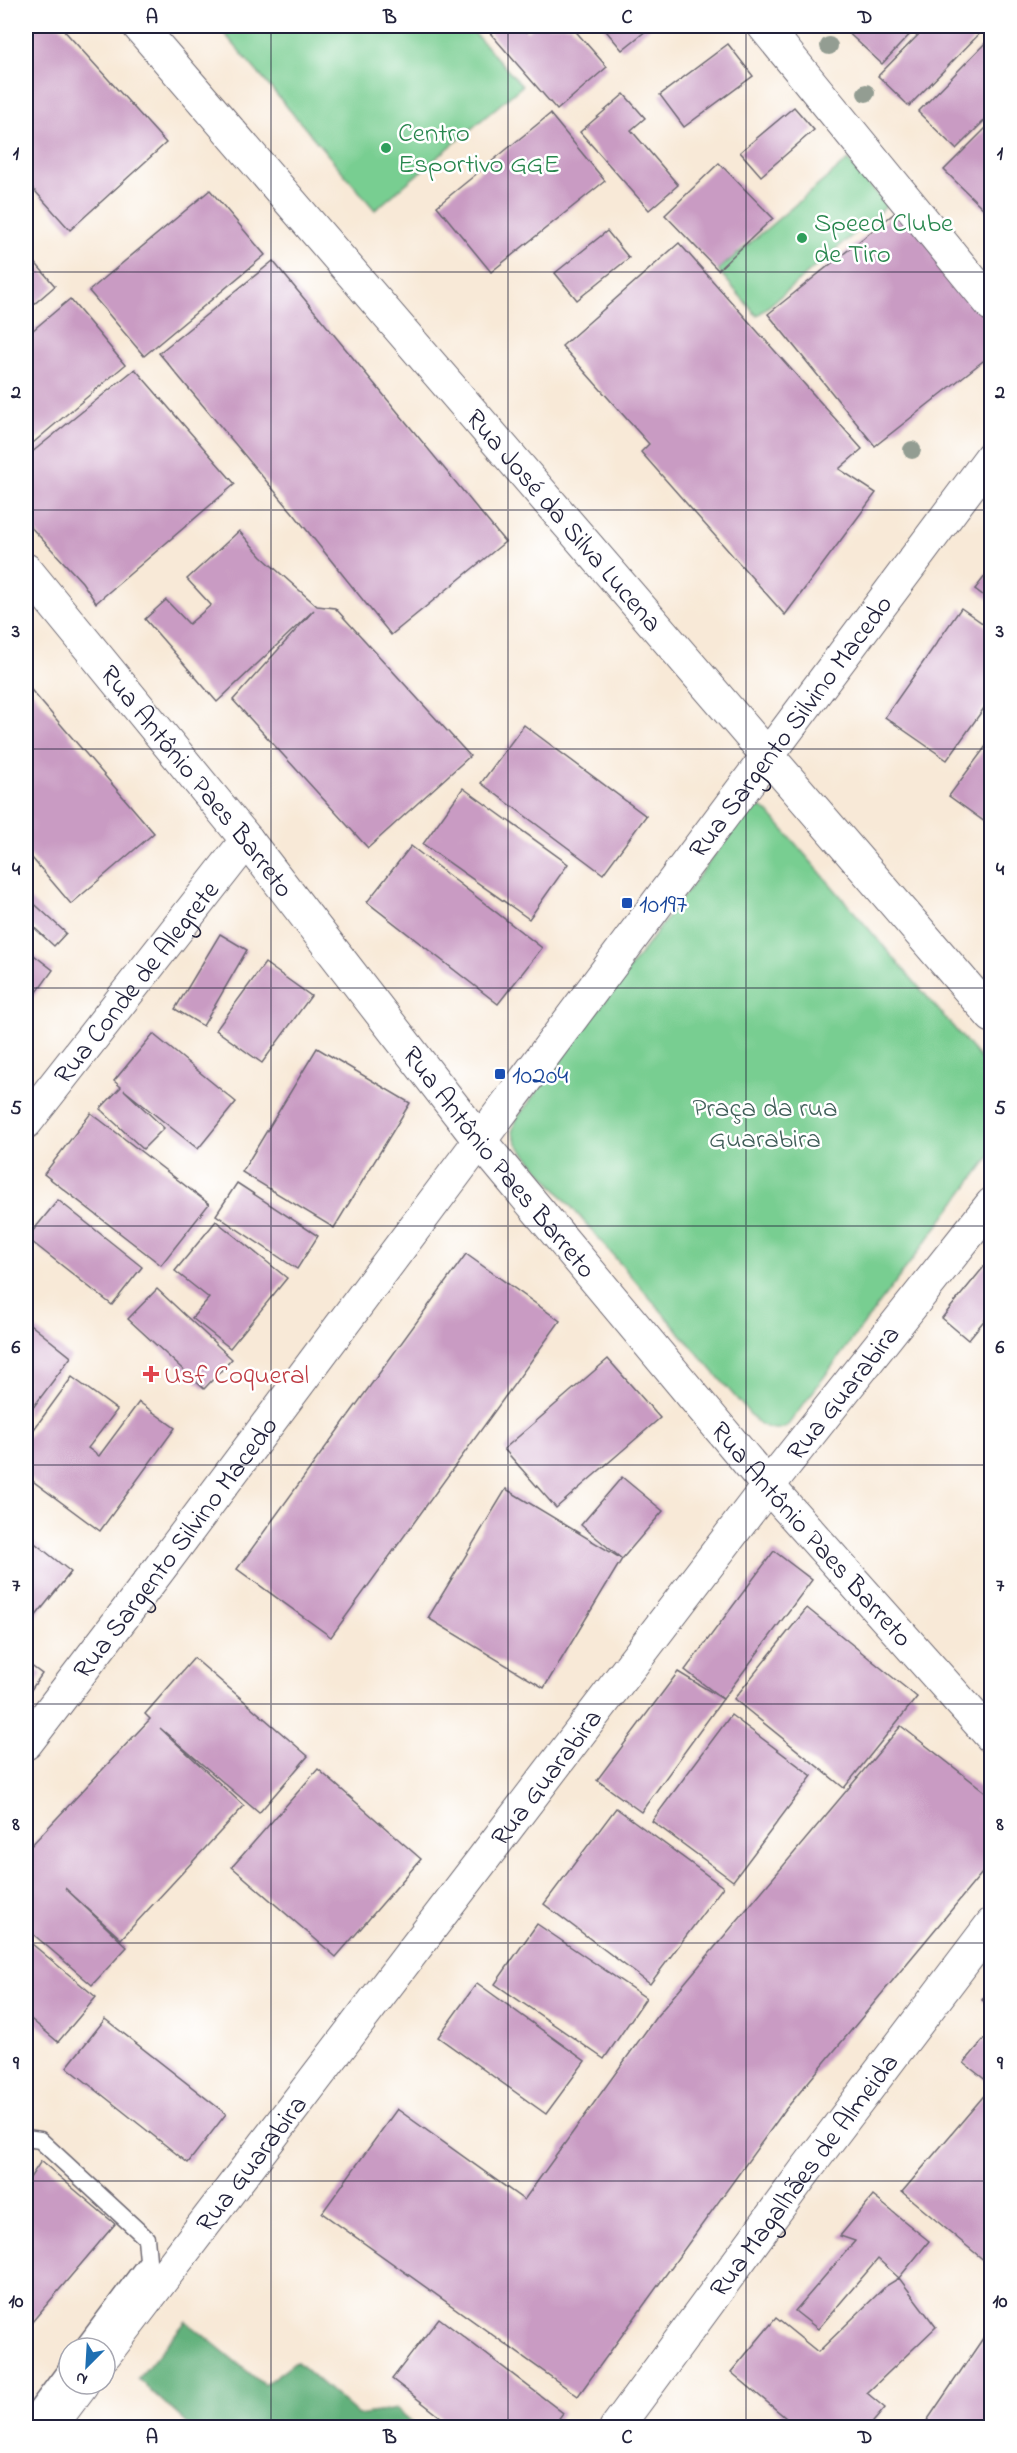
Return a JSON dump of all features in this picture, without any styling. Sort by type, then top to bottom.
[{"type":"street","name":"Rua José da Silva Lucena","points":[[139,26],[992,1016]]},
{"type":"street","points":[[764,26],[992,305]]},
{"type":"street","name":"Rua Sargento Silvino Macedo","points":[[26,1743],[992,456]]},
{"type":"street","name":"Rua Antônio Paes Barreto","points":[[26,570],[247,840],[480,1141],[768,1486],[992,1737]]},
{"type":"street","name":"Rua Conde de Alegrete","points":[[26,1122],[247,840]]},
{"type":"street","name":"Rua Guarabira","points":[[117,2338],[768,1486],[992,1204]]},
{"type":"street","name":"Rua Magalhães de Almeida","points":[[616,2427],[805,2170],[992,1924]]},
{"type":"street","points":[[49,2427],[73,2396]]},
{"type":"lane","points":[[26,2138],[40,2140],[146,2238],[148,2260],[91,2336]]},
{"type":"lane","points":[[26,2423],[57,2381]]},
{"type":"green space","name":"Centro Esportivo GGE","points":[[218,26],[468,26],[522,86],[375,210]]},
{"type":"green space","name":"Speed Clube de Tiro","points":[[848,160],[887,206],[757,316],[718,270]]},
{"type":"green space","name":"Praça da rua Guarabira","points":[[755,808],[762,808],[770,814],[991,1071],[991,1155],[788,1425],[780,1429],[768,1427],[756,1421],[518,1145],[512,1132],[517,1118],[746,813]]},
{"type":"green space","points":[[186,2321],[264,2385],[296,2361],[358,2415],[397,2409],[418,2427],[191,2427],[138,2379]]},
{"type":"building","points":[[26,26],[60,26],[166,143],[70,230],[26,181]]},
{"type":"building","points":[[484,26],[522,26],[527,32],[535,26],[571,26],[607,67],[557,110]]},
{"type":"building","points":[[602,26],[652,26],[622,50]]},
{"type":"building","points":[[841,26],[907,26],[913,31],[882,64]]},
{"type":"building","points":[[927,26],[987,26],[909,106],[878,76]]},
{"type":"building","points":[[992,36],[992,113],[956,149],[918,112]]},
{"type":"building","points":[[728,44],[753,76],[684,127],[660,95]]},
{"type":"building","points":[[624,94],[645,118],[631,130],[678,185],[649,210],[580,132]]},
{"type":"building","points":[[794,107],[814,130],[761,176],[740,152]]},
{"type":"building","points":[[550,114],[605,181],[491,272],[437,206]]},
{"type":"building","points":[[992,122],[992,217],[944,170]]},
{"type":"building","points":[[719,163],[773,218],[718,270],[665,215]]},
{"type":"building","points":[[210,190],[265,255],[144,356],[89,291]]},
{"type":"building","points":[[901,208],[992,321],[992,354],[875,446],[768,314]]},
{"type":"building","points":[[607,231],[629,258],[577,300],[555,273]]},
{"type":"building","points":[[679,243],[862,449],[839,469],[876,493],[785,615],[641,452],[649,444],[562,346]]},
{"type":"building","points":[[26,252],[55,286],[26,311]]},
{"type":"building","points":[[273,261],[505,542],[391,635],[293,513],[159,353]]},
{"type":"building","points":[[70,299],[125,365],[27,448],[26,336]]},
{"type":"building","points":[[135,369],[235,484],[96,603],[82,582],[26,522],[26,457]]},
{"type":"building","points":[[239,531],[262,557],[317,606],[335,608],[470,756],[368,848],[233,700],[314,610],[217,702],[145,619],[166,600],[189,624],[211,605],[187,579]]},
{"type":"building","points":[[992,567],[992,602],[975,589]]},
{"type":"building","points":[[961,608],[992,630],[992,697],[947,760],[885,717]]},
{"type":"building","points":[[26,684],[154,833],[71,904],[26,851]]},
{"type":"building","points":[[524,725],[646,816],[603,874],[481,783]]},
{"type":"building","points":[[992,738],[992,827],[949,796]]},
{"type":"building","points":[[463,788],[568,864],[529,919],[423,844]]},
{"type":"building","points":[[411,846],[542,948],[498,1004],[367,902]]},
{"type":"building","points":[[26,896],[66,933],[54,946],[26,920]]},
{"type":"building","points":[[220,934],[247,950],[203,1026],[175,1009]]},
{"type":"building","points":[[26,949],[53,970],[32,999],[26,994]]},
{"type":"building","points":[[265,963],[311,996],[262,1063],[216,1030]]},
{"type":"building","points":[[153,1034],[236,1102],[198,1149],[124,1090],[164,1128],[143,1149],[100,1109],[121,1087],[114,1081]]},
{"type":"building","points":[[317,1048],[410,1103],[334,1228],[242,1172]]},
{"type":"building","points":[[91,1113],[209,1204],[161,1265],[44,1174]]},
{"type":"building","points":[[237,1183],[318,1236],[297,1269],[216,1215]]},
{"type":"building","points":[[58,1200],[142,1267],[112,1305],[27,1238]]},
{"type":"building","points":[[216,1221],[287,1278],[230,1348],[192,1318],[209,1298],[175,1271]]},
{"type":"building","points":[[466,1254],[560,1321],[331,1637],[237,1569]]},
{"type":"building","points":[[987,1263],[992,1267],[992,1311],[968,1340],[942,1318]]},
{"type":"building","points":[[157,1289],[232,1359],[204,1389],[128,1319]]},
{"type":"building","points":[[26,1321],[71,1357],[26,1417]]},
{"type":"building","points":[[608,1359],[660,1418],[556,1508],[504,1449]]},
{"type":"building","points":[[72,1377],[117,1410],[88,1448],[99,1456],[139,1402],[175,1428],[100,1531],[26,1476],[26,1440]]},
{"type":"building","points":[[622,1477],[663,1511],[622,1559],[581,1525]]},
{"type":"building","points":[[506,1489],[622,1559],[544,1688],[428,1618]]},
{"type":"building","points":[[26,1536],[71,1572],[26,1628]]},
{"type":"building","points":[[774,1551],[812,1580],[723,1699],[685,1670]]},
{"type":"building","points":[[807,1608],[917,1697],[844,1788],[734,1699]]},
{"type":"building","points":[[194,1658],[308,1756],[259,1813],[160,1728],[244,1806],[121,1939],[65,1888],[127,1947],[92,1985],[26,1928],[26,1851],[150,1719],[145,1714]]},
{"type":"building","points":[[26,1662],[42,1674],[26,1697]]},
{"type":"building","points":[[678,1672],[723,1699],[641,1812],[597,1780]]},
{"type":"building","points":[[731,1715],[812,1776],[733,1881],[652,1821]]},
{"type":"building","points":[[901,1726],[992,1797],[992,1861],[785,2110],[578,2396],[322,2213],[397,2109],[524,2200],[656,2017]]},
{"type":"building","points":[[318,1769],[421,1859],[336,1957],[232,1867]]},
{"type":"building","points":[[616,1808],[723,1887],[650,1984],[544,1904]]},
{"type":"building","points":[[537,1924],[646,1998],[604,2059],[495,1984]]},
{"type":"building","points":[[26,1939],[96,1997],[58,2042],[26,2015]]},
{"type":"building","points":[[477,1983],[585,2061],[546,2114],[438,2037]]},
{"type":"building","points":[[992,1988],[992,2008],[982,2000]]},
{"type":"building","points":[[105,2019],[226,2114],[188,2163],[67,2067]]},
{"type":"building","points":[[984,2039],[992,2046],[992,2085],[964,2063]]},
{"type":"building","points":[[988,2091],[992,2094],[992,2267],[902,2192]]},
{"type":"building","points":[[41,2161],[115,2224],[26,2329],[26,2184]]},
{"type":"building","points":[[873,2196],[929,2241],[899,2278],[878,2259],[818,2329],[795,2311],[855,2241],[840,2236]]},
{"type":"building","points":[[899,2278],[936,2327],[867,2393],[885,2408],[868,2428],[798,2428],[731,2372],[776,2318],[818,2352],[886,2286]]},
{"type":"building","points":[[439,2318],[563,2413],[552,2428],[455,2428],[392,2379]]},
{"type":"building","points":[[992,2325],[992,2428],[922,2428]]},
{"type":"place","name":"Centro Esportivo GGE","points":[[386,148]]},
{"type":"place","name":"Speed Clube de Tiro","points":[[802,238]]},
{"type":"place","name":"10197","points":[[627,903]]},
{"type":"place","name":"10204","points":[[500,1074]]},
{"type":"place","name":"Usf Coqueral","points":[[151,1374]]}]
